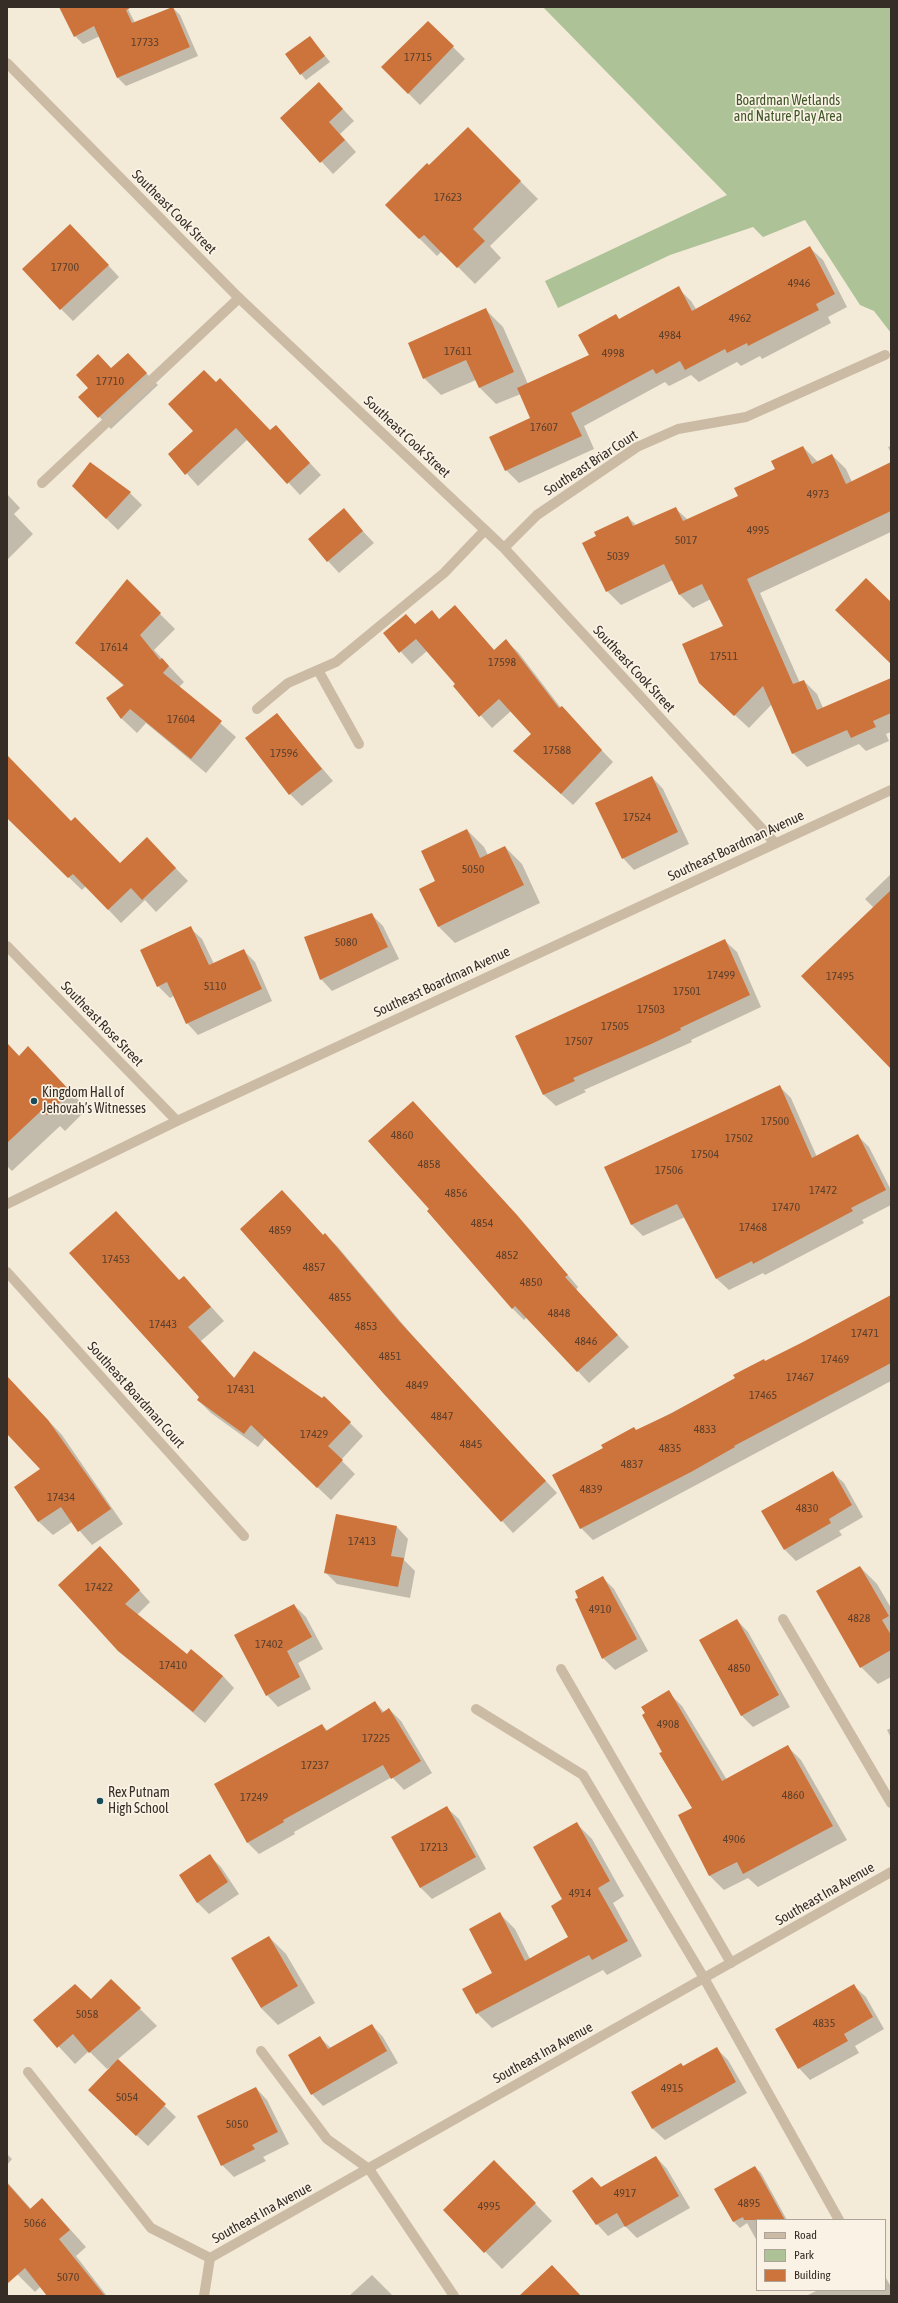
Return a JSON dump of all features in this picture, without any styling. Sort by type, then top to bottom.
[{"type":"street","name":"Southeast Cook Street","points":[[7,63],[239,298],[504,548],[775,843]]},
{"type":"street","points":[[42,483],[239,298]]},
{"type":"street","name":"Southeast Briar Court","points":[[504,548],[537,515],[637,447],[678,429],[746,417],[885,355]]},
{"type":"street","points":[[257,709],[288,683],[336,662],[444,573],[485,530]]},
{"type":"street","points":[[318,670],[359,744]]},
{"type":"street","name":"Southeast Boardman Avenue","points":[[7,1204],[177,1121],[891,790]]},
{"type":"street","name":"Southeast Rose Street","points":[[7,946],[177,1121]]},
{"type":"street","name":"Southeast Boardman Court","points":[[7,1272],[244,1536]]},
{"type":"street","points":[[783,1619],[891,1803]]},
{"type":"street","points":[[561,1669],[731,1963]]},
{"type":"street","points":[[476,1709],[583,1775],[704,1978],[838,2219]]},
{"type":"street","name":"Southeast Ina Avenue","points":[[210,2258],[891,1872]]},
{"type":"street","points":[[261,2050],[327,2139],[369,2169],[454,2296]]},
{"type":"street","points":[[28,2072],[152,2228],[210,2258],[204,2296]]},
{"type":"green space","name":"Boardman Wetlands and Nature Play Area","points":[[543,7],[891,7],[891,333],[874,311],[860,305],[805,220],[763,237],[753,227],[670,255],[558,308],[545,281],[727,195]]},
{"type":"building","points":[[59,7],[132,7],[126,10],[132,23],[173,7],[190,47],[117,78],[94,26],[74,37]]},
{"type":"building","points":[[428,21],[454,46],[408,94],[381,67]]},
{"type":"building","points":[[310,36],[325,56],[300,75],[285,54]]},
{"type":"building","points":[[319,82],[343,109],[329,122],[345,140],[320,163],[280,118]]},
{"type":"building","points":[[468,127],[521,181],[473,229],[485,241],[457,268],[424,235],[419,239],[385,205],[427,163],[429,165]]},
{"type":"building","points":[[70,224],[109,265],[60,310],[22,269]]},
{"type":"building","points":[[810,246],[835,294],[816,304],[819,310],[748,346],[747,343],[727,353],[725,349],[685,370],[680,361],[656,374],[653,369],[571,413],[582,436],[505,471],[489,437],[530,418],[517,388],[589,355],[578,335],[616,314],[619,319],[679,286],[692,311]]},
{"type":"building","points":[[486,308],[514,372],[479,388],[466,360],[423,379],[408,343]]},
{"type":"building","points":[[128,353],[147,373],[98,418],[78,397],[88,388],[76,375],[98,354],[111,368]]},
{"type":"building","points":[[204,370],[216,382],[220,378],[270,430],[276,425],[310,463],[287,484],[236,428],[185,475],[168,454],[193,431],[168,404]]},
{"type":"building","points":[[803,446],[812,464],[832,454],[846,484],[891,462],[891,511],[747,579],[793,684],[804,680],[817,710],[891,678],[891,713],[873,721],[876,727],[851,738],[847,730],[792,754],[763,686],[734,716],[699,683],[682,644],[723,626],[702,584],[679,595],[664,564],[606,592],[582,543],[596,536],[594,532],[628,516],[633,526],[676,507],[683,521],[738,496],[734,488],[775,469],[771,461]]},
{"type":"building","points":[[90,462],[131,492],[106,519],[72,486]]},
{"type":"building","points":[[344,508],[363,531],[327,562],[308,539]]},
{"type":"building","points":[[866,578],[891,602],[891,664],[835,610]]},
{"type":"building","points":[[127,579],[161,613],[140,635],[160,660],[162,658],[169,666],[163,673],[222,721],[191,759],[130,709],[121,719],[106,698],[124,685],[75,643]]},
{"type":"building","points":[[455,605],[494,650],[506,639],[559,708],[562,706],[602,750],[561,794],[513,751],[531,734],[499,699],[479,717],[453,686],[455,684],[416,639],[399,653],[383,633],[406,614],[415,624],[432,610],[439,619]]},
{"type":"building","points":[[277,713],[322,769],[289,795],[245,738]]},
{"type":"building","points":[[7,755],[71,821],[75,817],[120,863],[147,837],[176,868],[142,900],[131,888],[108,910],[73,874],[68,878],[7,818]]},
{"type":"building","points":[[652,776],[678,832],[622,859],[595,803]]},
{"type":"building","points":[[467,829],[480,858],[505,846],[524,885],[438,927],[419,889],[435,881],[421,851]]},
{"type":"building","points":[[891,890],[891,1069],[801,976]]},
{"type":"building","points":[[372,913],[388,947],[320,980],[304,937]]},
{"type":"building","points":[[191,926],[209,965],[244,949],[262,989],[186,1024],[167,982],[157,987],[140,950]]},
{"type":"building","points":[[725,939],[750,995],[680,1028],[681,1030],[573,1078],[575,1081],[543,1095],[515,1036]]},
{"type":"building","name":"Kingdom Hall of Jehovah’s Witnesses","points":[[7,1043],[19,1056],[28,1046],[71,1092],[47,1115],[42,1110],[7,1143]]},
{"type":"building","points":[[780,1085],[812,1158],[858,1134],[886,1190],[851,1208],[853,1211],[753,1264],[752,1261],[716,1279],[677,1204],[631,1225],[604,1167]]},
{"type":"building","points":[[413,1101],[517,1215],[568,1275],[565,1277],[618,1335],[577,1372],[515,1306],[512,1309],[427,1211],[429,1209],[368,1141]]},
{"type":"building","points":[[282,1190],[323,1235],[325,1233],[399,1321],[546,1481],[501,1522],[383,1393],[240,1229]]},
{"type":"building","points":[[116,1211],[179,1280],[184,1276],[211,1307],[188,1327],[234,1378],[254,1351],[322,1398],[324,1396],[351,1422],[328,1446],[343,1460],[317,1488],[251,1425],[244,1434],[197,1400],[199,1397],[69,1253]]},
{"type":"building","points":[[891,1295],[891,1363],[734,1446],[735,1447],[691,1472],[580,1529],[552,1475],[603,1448],[601,1445],[634,1427],[636,1430],[672,1413],[735,1378],[733,1375],[764,1359],[765,1361],[801,1343]]},
{"type":"building","points":[[7,1376],[48,1420],[111,1509],[78,1532],[61,1507],[38,1522],[14,1487],[40,1469],[7,1434]]},
{"type":"building","points":[[833,1471],[852,1505],[829,1519],[831,1523],[784,1550],[761,1511]]},
{"type":"building","points":[[336,1514],[397,1526],[391,1556],[404,1558],[398,1587],[324,1573]]},
{"type":"building","points":[[100,1546],[140,1590],[125,1604],[187,1654],[191,1649],[223,1676],[193,1712],[118,1651],[58,1585]]},
{"type":"building","points":[[860,1566],[889,1616],[882,1620],[891,1635],[891,1650],[860,1668],[816,1591]]},
{"type":"building","points":[[603,1576],[637,1639],[602,1659],[575,1599],[578,1598],[575,1591]]},
{"type":"building","points":[[294,1604],[312,1637],[287,1651],[300,1677],[266,1696],[234,1635]]},
{"type":"building","points":[[737,1619],[779,1695],[741,1716],[699,1640]]},
{"type":"building","points":[[669,1690],[722,1781],[788,1745],[833,1826],[743,1874],[737,1862],[709,1876],[678,1815],[692,1808],[659,1753],[662,1752],[642,1715],[645,1713],[641,1707]]},
{"type":"building","points":[[375,1701],[382,1713],[389,1708],[421,1761],[391,1779],[383,1765],[283,1820],[284,1822],[247,1843],[214,1784],[322,1724],[326,1731]]},
{"type":"building","points":[[447,1806],[476,1857],[420,1888],[391,1837]]},
{"type":"building","points":[[577,1822],[610,1881],[598,1888],[628,1941],[592,1960],[589,1955],[476,2014],[462,1989],[492,1973],[469,1929],[500,1912],[525,1961],[568,1937],[551,1906],[562,1899],[533,1847]]},
{"type":"building","points":[[210,1854],[228,1882],[197,1903],[179,1875]]},
{"type":"building","points":[[269,1936],[298,1986],[261,2008],[231,1958]]},
{"type":"building","points":[[111,1979],[141,2008],[89,2053],[73,2034],[57,2048],[33,2020],[75,1984],[91,1999]]},
{"type":"building","points":[[854,1984],[873,2017],[844,2034],[848,2041],[798,2069],[775,2029]]},
{"type":"building","points":[[372,2024],[387,2051],[311,2095],[288,2055],[320,2036],[328,2049]]},
{"type":"building","points":[[717,2047],[736,2082],[652,2129],[631,2092],[681,2063],[683,2066]]},
{"type":"building","points":[[118,2059],[166,2104],[136,2136],[88,2090]]},
{"type":"building","points":[[256,2087],[278,2132],[252,2145],[255,2149],[221,2166],[197,2116]]},
{"type":"building","points":[[656,2156],[679,2196],[625,2227],[617,2213],[596,2225],[572,2191],[592,2177],[601,2187]]},
{"type":"building","points":[[494,2160],[536,2203],[484,2253],[443,2210]]},
{"type":"building","points":[[755,2166],[784,2219],[744,2220],[743,2217],[733,2222],[714,2189]]},
{"type":"building","points":[[7,2183],[30,2209],[42,2198],[70,2230],[59,2239],[105,2296],[47,2296],[25,2268],[7,2284]]},
{"type":"building","points":[[552,2265],[581,2296],[519,2296]]},
{"type":"place","name":"Kingdom Hall of Jehovah’s Witnesses","points":[[34,1101]]},
{"type":"place","name":"Rex Putnam High School","points":[[100,1801]]}]
